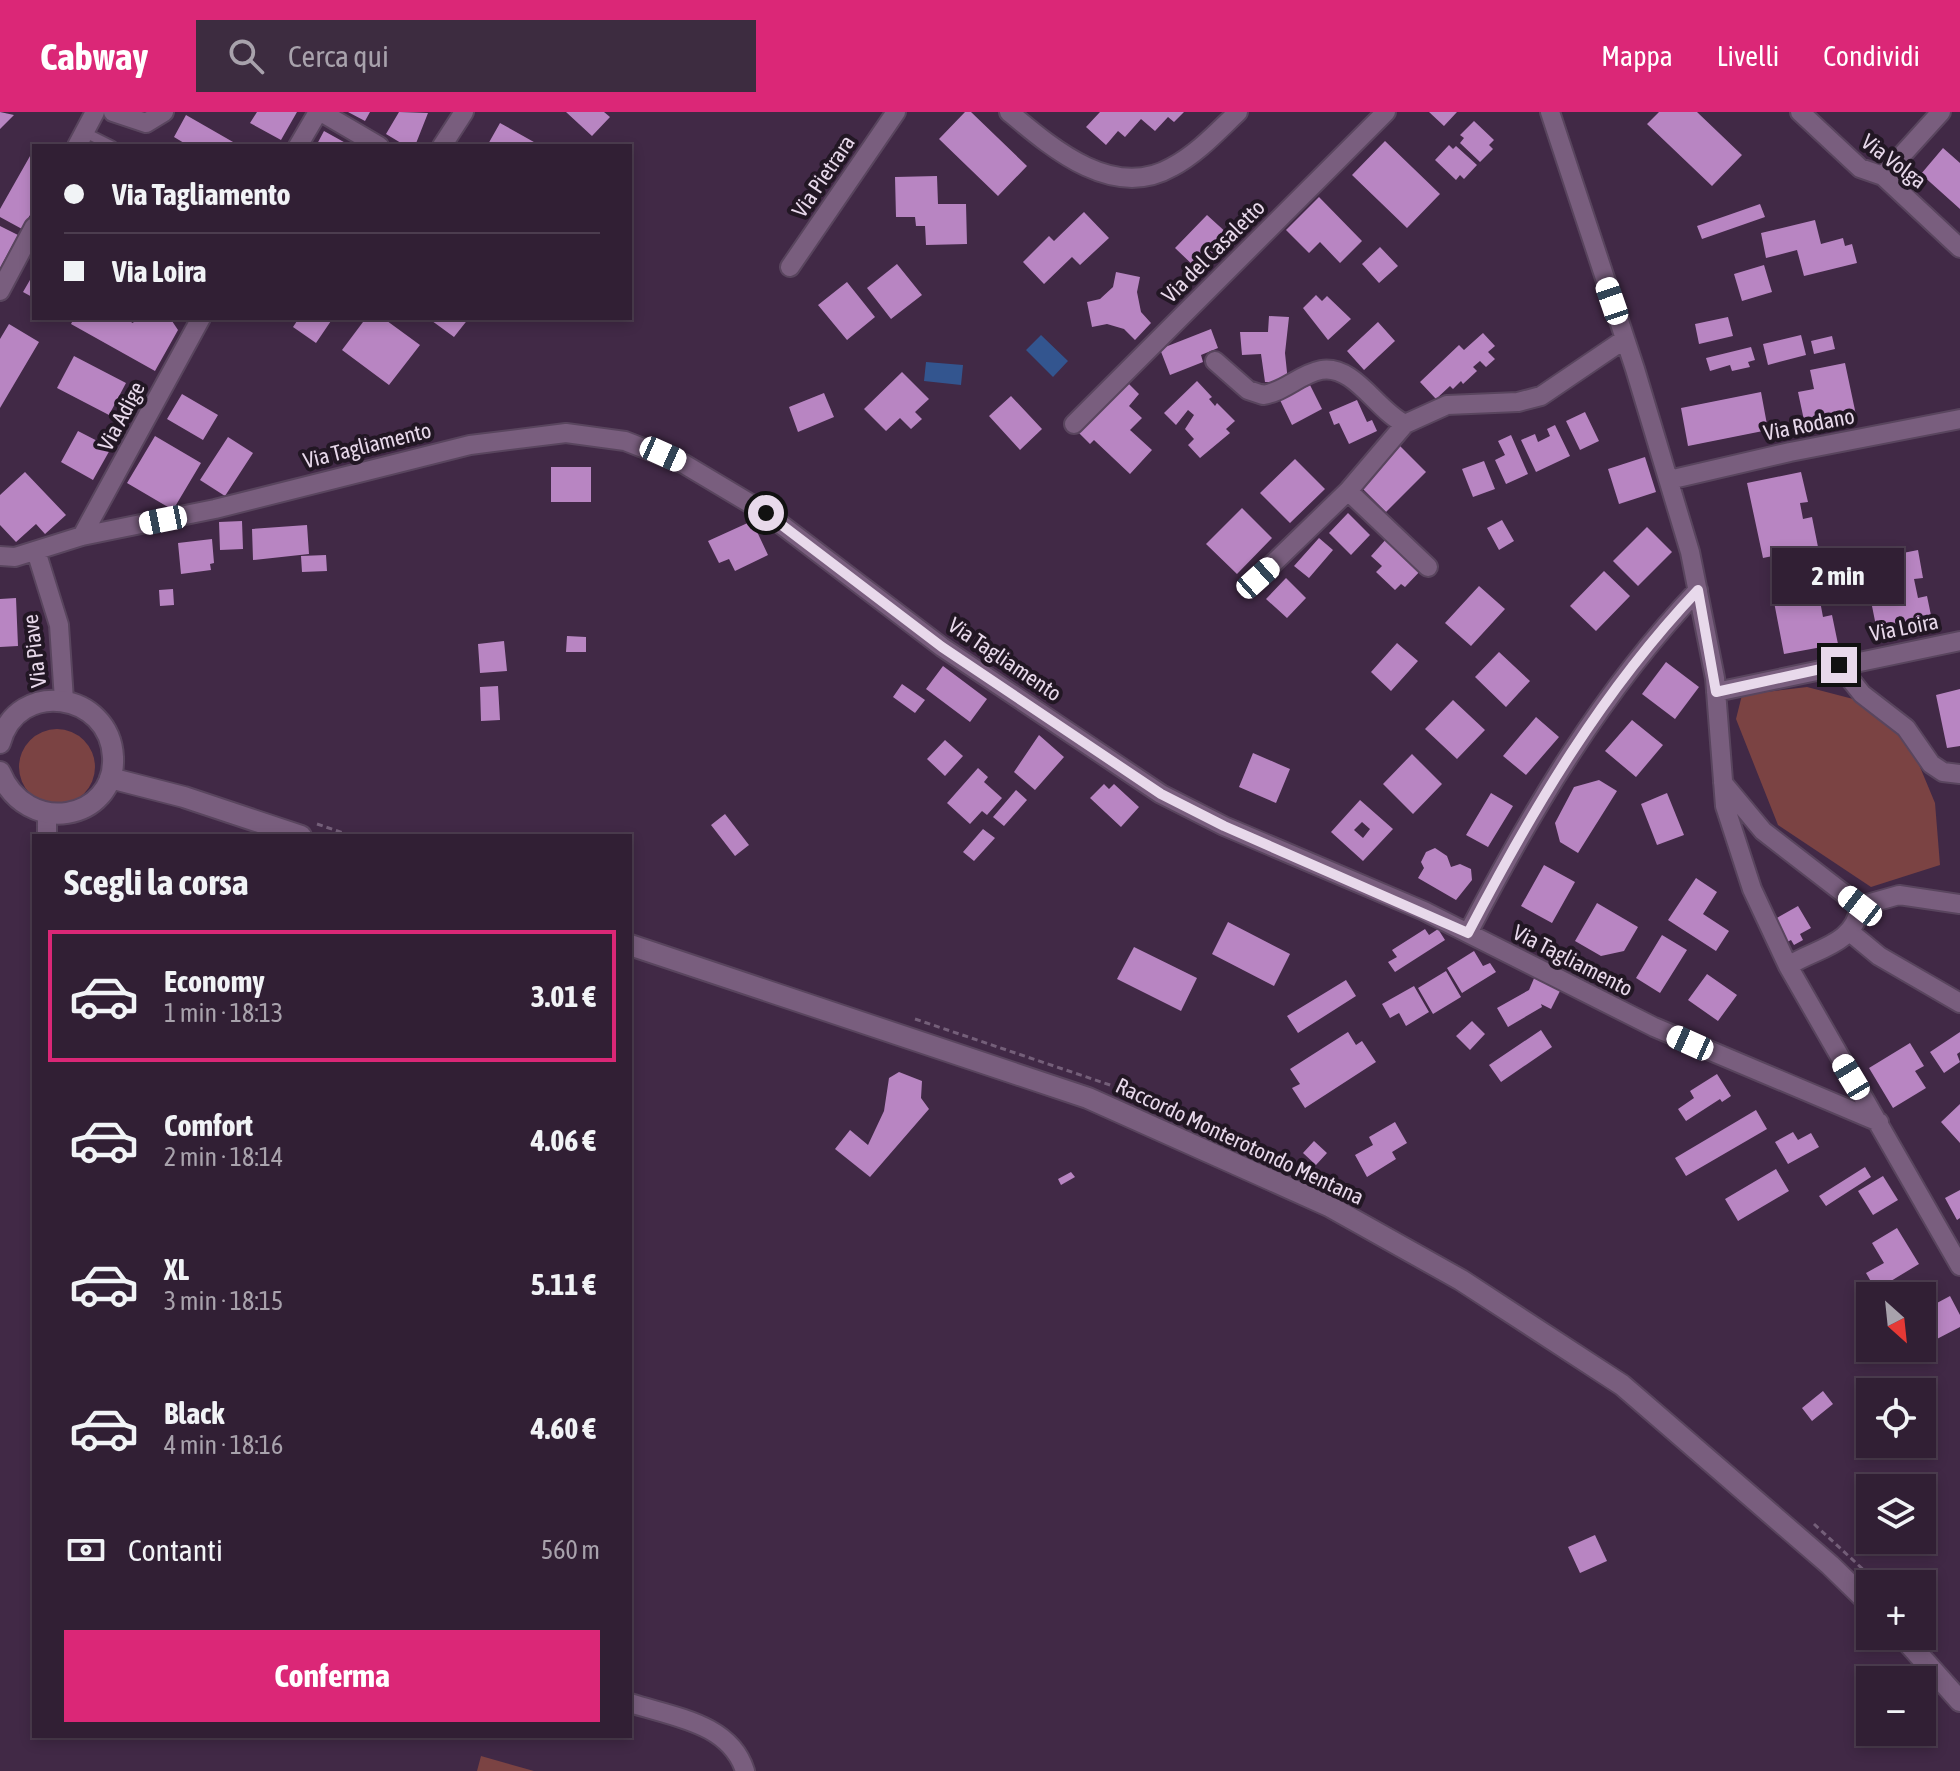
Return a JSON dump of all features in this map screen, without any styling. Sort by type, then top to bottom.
[{"type":"main road","points":[[0,743],[8,724],[19,712],[48,700],[64,700],[88,709],[106,728],[113,753],[110,778],[100,795],[85,807],[67,814],[47,815],[17,800],[0,772]]},
{"type":"main road","points":[[110,778],[306,829]]},
{"type":"main road","name":"Raccordo Monterotondo Mentana","points":[[632,946],[851,1022],[1079,1094],[1318,1200],[1461,1280],[1622,1385],[1856,1590]]},
{"type":"main road","points":[[1914,1650],[1960,1701]]},
{"type":"street","points":[[80,139],[95,112]]},
{"type":"street","points":[[113,112],[141,123],[150,123],[164,112]]},
{"type":"street","points":[[299,144],[320,112],[376,144]]},
{"type":"street","points":[[443,144],[464,112]]},
{"type":"street","name":"Via Pietrara","points":[[790,267],[896,112]]},
{"type":"street","points":[[1009,112],[1084,166],[1108,175],[1140,177],[1174,167],[1238,112]]},
{"type":"street","name":"Via del Casaletto","points":[[1074,424],[1386,112]]},
{"type":"street","points":[[1550,112],[1669,480],[1698,590],[1716,692],[1725,806],[1752,889],[1788,966],[1960,1266]]},
{"type":"street","name":"Via Volga","points":[[1800,112],[1860,168],[1883,176],[1960,248]]},
{"type":"street","points":[[1883,176],[1941,112]]},
{"type":"street","points":[[0,291],[32,231]]},
{"type":"street","name":"Via Adige","points":[[82,536],[200,320]]},
{"type":"street","points":[[1258,578],[1348,491],[1405,424],[1454,403],[1518,402],[1541,396],[1625,339]]},
{"type":"street","points":[[1215,361],[1248,390],[1263,395],[1314,372],[1334,370],[1405,424]]},
{"type":"street","name":"Via Rodano","points":[[1669,480],[1960,419]]},
{"type":"street","name":"Via Tagliamento","points":[[0,556],[15,557],[82,536],[215,509],[481,443],[566,433],[625,441],[684,464],[766,513],[942,647],[1161,794],[1224,826],[1468,933],[1654,1027],[1879,1122]]},
{"type":"street","points":[[1348,491],[1428,567]]},
{"type":"street","name":"Via Piave","points":[[36,551],[59,625],[64,700]]},
{"type":"street","points":[[1468,933],[1533,814],[1605,698],[1698,590]]},
{"type":"street","name":"Via Loira","points":[[1716,692],[1960,641]]},
{"type":"street","points":[[1839,665],[1862,694],[1906,728],[1931,764],[1943,772],[1960,774]]},
{"type":"street","points":[[1723,782],[1763,831],[1860,906]]},
{"type":"street","points":[[47,815],[47,834]]},
{"type":"street","points":[[1860,906],[1899,895],[1960,904]]},
{"type":"street","points":[[1788,966],[1837,943],[1850,932],[1860,906]]},
{"type":"street","points":[[1850,932],[1879,956],[1960,1003]]},
{"type":"street","points":[[632,1704],[720,1734],[735,1748],[745,1771]]},
{"type":"lane","points":[[80,139],[103,144]]},
{"type":"path","points":[[32,690],[42,678],[43,665]]},
{"type":"path","points":[[306,829],[339,834]]},
{"type":"shaded area","points":[[1807,687],[1857,700],[1910,743],[1935,803],[1940,865],[1871,887],[1778,825],[1736,719],[1742,695]]},
{"type":"shaded area","points":[[57,729],[72,732],[84,740],[92,752],[95,767],[92,782],[84,794],[72,802],[57,805],[42,802],[30,794],[22,782],[19,767],[22,752],[30,740],[42,732]]},
{"type":"shaded area","points":[[481,1756],[534,1771],[477,1771]]},
{"type":"water","points":[[1041,335],[1068,361],[1053,377],[1026,350]]},
{"type":"water","points":[[926,362],[963,365],[961,385],[924,381]]},
{"type":"building","points":[[0,112],[14,115],[0,129]]},
{"type":"building","points":[[257,112],[297,112],[281,140],[250,123]]},
{"type":"building","points":[[348,112],[370,112],[365,121]]},
{"type":"building","points":[[399,112],[428,113],[416,144],[403,144],[386,134]]},
{"type":"building","points":[[566,112],[604,112],[610,117],[592,136]]},
{"type":"building","points":[[965,112],[971,112],[1027,166],[998,196],[939,139]]},
{"type":"building","points":[[1100,112],[1184,112],[1174,122],[1168,117],[1155,131],[1141,119],[1125,137],[1118,131],[1106,145],[1086,127]]},
{"type":"building","points":[[1429,112],[1457,112],[1444,126]]},
{"type":"building","points":[[1659,112],[1697,112],[1742,155],[1712,186],[1647,124]]},
{"type":"building","points":[[186,115],[237,144],[186,144],[174,137]]},
{"type":"building","points":[[1474,121],[1494,140],[1489,145],[1493,149],[1480,162],[1460,143],[1464,138],[1460,135]]},
{"type":"building","points":[[500,123],[537,144],[488,144]]},
{"type":"building","points":[[324,131],[347,144],[317,144]]},
{"type":"building","points":[[1385,141],[1440,194],[1407,228],[1352,175]]},
{"type":"building","points":[[1449,145],[1453,149],[1456,146],[1477,165],[1464,179],[1460,175],[1456,180],[1435,160]]},
{"type":"building","points":[[1943,148],[1960,163],[1960,209],[1921,174]]},
{"type":"building","points":[[32,153],[32,212],[22,229],[0,217],[0,209]]},
{"type":"building","points":[[937,176],[938,204],[966,204],[967,244],[926,245],[925,226],[916,226],[915,217],[896,217],[895,177]]},
{"type":"building","points":[[1319,197],[1362,241],[1340,263],[1320,242],[1309,253],[1286,230]]},
{"type":"building","points":[[1760,204],[1765,217],[1702,239],[1697,226]]},
{"type":"building","points":[[1084,212],[1109,238],[1080,265],[1072,257],[1044,284],[1023,262],[1049,236],[1054,241]]},
{"type":"building","points":[[1207,215],[1229,235],[1197,269],[1175,248]]},
{"type":"building","points":[[1815,220],[1821,244],[1843,238],[1845,246],[1852,244],[1857,263],[1804,276],[1797,250],[1766,258],[1761,233]]},
{"type":"building","points":[[0,226],[18,235],[0,268]]},
{"type":"building","points":[[1380,247],[1398,266],[1379,283],[1362,264]]},
{"type":"building","points":[[897,264],[922,295],[891,319],[867,288]]},
{"type":"building","points":[[1764,265],[1772,292],[1742,301],[1734,274]]},
{"type":"building","points":[[1116,272],[1140,277],[1137,292],[1141,312],[1151,323],[1135,340],[1124,329],[1107,324],[1092,327],[1087,302],[1100,299],[1113,287]]},
{"type":"building","points":[[32,276],[32,297],[23,292]]},
{"type":"building","points":[[847,282],[875,317],[847,340],[818,305]]},
{"type":"building","points":[[1316,295],[1322,301],[1327,296],[1351,319],[1328,340],[1303,308]]},
{"type":"building","points":[[1269,316],[1289,317],[1285,353],[1288,382],[1265,382],[1261,354],[1242,355],[1240,332],[1268,332]]},
{"type":"building","points":[[1728,317],[1733,336],[1699,344],[1695,324]]},
{"type":"building","points":[[73,320],[127,320],[133,323],[135,320],[171,320],[178,330],[155,371],[71,324]]},
{"type":"building","points":[[332,320],[316,343],[293,327],[297,321]]},
{"type":"building","points":[[364,320],[386,320],[420,345],[389,385],[342,350]]},
{"type":"building","points":[[431,320],[467,320],[454,337]]},
{"type":"building","points":[[1378,322],[1395,341],[1364,370],[1347,351]]},
{"type":"building","points":[[9,324],[39,342],[0,408],[0,339]]},
{"type":"building","points":[[1211,329],[1218,348],[1201,355],[1203,362],[1170,375],[1160,349]]},
{"type":"building","points":[[1483,333],[1495,346],[1488,352],[1495,359],[1486,367],[1480,361],[1473,367],[1477,371],[1463,384],[1461,381],[1453,389],[1450,386],[1436,399],[1420,382],[1459,345],[1464,350]]},
{"type":"building","points":[[1801,335],[1806,355],[1768,365],[1763,344]]},
{"type":"building","points":[[1832,336],[1835,349],[1814,354],[1811,341]]},
{"type":"building","points":[[1751,347],[1755,360],[1748,362],[1750,367],[1732,371],[1730,365],[1710,371],[1706,358]]},
{"type":"building","points":[[74,356],[126,383],[109,415],[57,388]]},
{"type":"building","points":[[1845,363],[1856,415],[1805,425],[1798,392],[1814,389],[1810,370]]},
{"type":"building","points":[[902,372],[929,399],[915,412],[922,419],[911,429],[900,418],[886,431],[864,409]]},
{"type":"building","points":[[1197,381],[1212,397],[1209,399],[1215,406],[1217,403],[1235,421],[1226,429],[1230,433],[1200,458],[1188,445],[1194,439],[1185,429],[1194,415],[1188,410],[1176,425],[1164,413]]},
{"type":"building","points":[[1127,382],[1139,394],[1129,406],[1142,418],[1130,430],[1152,450],[1130,474],[1094,440],[1090,444],[1079,433]]},
{"type":"building","points":[[1310,385],[1322,409],[1292,425],[1280,400]]},
{"type":"building","points":[[1761,392],[1768,430],[1688,446],[1681,408]]},
{"type":"building","points":[[824,393],[834,417],[798,432],[789,407]]},
{"type":"building","points":[[182,394],[218,415],[203,440],[167,419]]},
{"type":"building","points":[[1011,396],[1042,429],[1020,450],[989,416]]},
{"type":"building","points":[[1357,400],[1367,422],[1372,420],[1377,431],[1349,444],[1339,423],[1334,425],[1329,412]]},
{"type":"building","points":[[1585,412],[1599,441],[1580,450],[1566,421]]},
{"type":"building","points":[[1555,425],[1570,456],[1536,472],[1521,440],[1535,434],[1538,442],[1550,436],[1547,429]]},
{"type":"building","points":[[78,431],[111,448],[93,480],[61,462]]},
{"type":"building","points":[[1511,435],[1528,474],[1506,484],[1495,460],[1505,455],[1498,441]]},
{"type":"building","points":[[155,436],[201,463],[173,510],[127,483]]},
{"type":"building","points":[[228,437],[253,453],[225,496],[200,480]]},
{"type":"building","points":[[1400,446],[1426,472],[1386,512],[1363,489]]},
{"type":"building","points":[[1645,457],[1656,492],[1619,504],[1608,469]]},
{"type":"building","points":[[1295,459],[1325,489],[1290,523],[1260,493]]},
{"type":"building","points":[[1484,461],[1495,489],[1473,497],[1462,469]]},
{"type":"building","points":[[551,467],[591,467],[591,502],[551,502]]},
{"type":"building","points":[[25,472],[66,515],[45,534],[36,524],[16,542],[0,525],[0,495]]},
{"type":"building","points":[[1801,472],[1808,502],[1800,503],[1803,519],[1812,517],[1818,547],[1763,558],[1747,483]]},
{"type":"building","points":[[1242,508],[1272,538],[1237,574],[1206,544]]},
{"type":"building","points":[[1348,513],[1370,535],[1351,555],[1329,533]]},
{"type":"building","points":[[1502,520],[1514,541],[1499,550],[1487,528]]},
{"type":"building","points":[[242,521],[243,549],[220,550],[219,522]]},
{"type":"building","points":[[752,521],[768,555],[735,571],[729,559],[719,563],[708,541]]},
{"type":"building","points":[[307,525],[309,554],[253,560],[252,529]]},
{"type":"building","points":[[1647,527],[1672,552],[1638,586],[1613,561]]},
{"type":"building","points":[[1388,537],[1423,568],[1405,587],[1401,584],[1395,590],[1376,572],[1382,566],[1371,556]]},
{"type":"building","points":[[1319,538],[1333,550],[1309,578],[1294,566]]},
{"type":"building","points":[[212,539],[214,563],[210,564],[211,570],[181,574],[178,543]]},
{"type":"building","points":[[1918,550],[1923,578],[1914,579],[1918,598],[1927,596],[1933,625],[1878,636],[1863,561]]},
{"type":"building","points":[[326,555],[327,571],[302,572],[301,556]]},
{"type":"building","points":[[1604,571],[1630,596],[1596,631],[1570,606]]},
{"type":"building","points":[[1823,571],[1828,599],[1820,601],[1823,617],[1832,615],[1838,644],[1784,654],[1770,581]]},
{"type":"building","points":[[1286,578],[1306,598],[1287,618],[1266,599]]},
{"type":"building","points":[[1479,586],[1505,609],[1471,646],[1445,623]]},
{"type":"building","points":[[173,589],[174,605],[160,606],[159,590]]},
{"type":"building","points":[[16,598],[18,646],[0,647],[0,599]]},
{"type":"building","points":[[567,636],[586,637],[586,652],[566,652]]},
{"type":"building","points":[[504,641],[507,671],[480,673],[478,644]]},
{"type":"building","points":[[1397,643],[1418,661],[1391,691],[1371,672]]},
{"type":"building","points":[[1499,652],[1530,681],[1506,707],[1475,677]]},
{"type":"building","points":[[1666,662],[1699,687],[1675,719],[1642,694]]},
{"type":"building","points":[[943,666],[987,699],[970,722],[926,689]]},
{"type":"building","points":[[902,684],[925,700],[915,713],[893,697]]},
{"type":"building","points":[[498,686],[500,720],[481,721],[480,687]]},
{"type":"building","points":[[1960,689],[1960,746],[1947,748],[1936,695]]},
{"type":"building","points":[[1453,700],[1485,730],[1457,759],[1425,729]]},
{"type":"building","points":[[1536,717],[1559,737],[1526,775],[1503,756]]},
{"type":"building","points":[[1632,720],[1663,745],[1636,777],[1605,751]]},
{"type":"building","points":[[1039,735],[1064,757],[1035,790],[1014,772]]},
{"type":"building","points":[[945,740],[963,756],[945,776],[927,759]]},
{"type":"building","points":[[1253,753],[1290,769],[1276,803],[1239,787]]},
{"type":"building","points":[[1412,754],[1442,784],[1413,814],[1383,784]]},
{"type":"building","points":[[978,768],[988,777],[984,782],[1002,798],[987,815],[982,811],[970,824],[947,803]]},
{"type":"building","points":[[1599,780],[1617,791],[1578,853],[1560,842],[1555,823],[1574,787]]},
{"type":"building","points":[[1104,784],[1109,789],[1114,784],[1139,807],[1121,827],[1090,798]]},
{"type":"building","points":[[1016,790],[1027,800],[1004,826],[993,817]]},
{"type":"building","points":[[1491,793],[1513,806],[1488,847],[1466,835]]},
{"type":"building","points":[[1667,793],[1684,835],[1657,845],[1641,804]]},
{"type":"building","points":[[1360,800],[1393,829],[1363,861],[1331,832]],"holes":[[[1362,822],[1370,829],[1363,838],[1354,830]]]},
{"type":"building","points":[[725,814],[749,845],[735,856],[711,825]]},
{"type":"building","points":[[983,829],[995,838],[974,861],[963,852]]},
{"type":"building","points":[[1435,848],[1447,856],[1451,867],[1460,864],[1471,869],[1472,880],[1456,900],[1418,878],[1424,868],[1421,862],[1426,852]]},
{"type":"building","points":[[1544,865],[1575,882],[1552,923],[1521,906]]},
{"type":"building","points":[[1696,878],[1717,892],[1703,914],[1729,931],[1716,951],[1668,920]]},
{"type":"building","points":[[1597,903],[1638,927],[1624,951],[1601,956],[1575,941]]},
{"type":"building","points":[[1798,906],[1811,928],[1800,934],[1803,940],[1794,945],[1791,940],[1787,942],[1775,919]]},
{"type":"building","points":[[1228,922],[1290,954],[1274,986],[1212,954]]},
{"type":"building","points":[[1425,929],[1429,935],[1438,929],[1445,940],[1395,972],[1388,962],[1397,957],[1392,950]]},
{"type":"building","points":[[1662,935],[1687,950],[1660,993],[1636,978]]},
{"type":"building","points":[[1134,947],[1197,978],[1181,1011],[1117,979]]},
{"type":"building","points":[[1474,951],[1483,966],[1490,963],[1496,972],[1462,993],[1447,968]]},
{"type":"building","points":[[1446,971],[1461,997],[1433,1014],[1418,988]]},
{"type":"building","points":[[1707,974],[1737,995],[1718,1021],[1688,1000]]},
{"type":"building","points":[[1535,976],[1561,989],[1551,1009],[1541,1004],[1542,1007],[1508,1027],[1497,1008],[1529,990]]},
{"type":"building","points":[[1346,980],[1356,996],[1298,1033],[1287,1016]]},
{"type":"building","points":[[1414,986],[1429,1012],[1406,1026],[1399,1013],[1390,1018],[1382,1004]]},
{"type":"building","points":[[1472,1021],[1485,1034],[1470,1050],[1456,1036]]},
{"type":"building","points":[[1541,1030],[1552,1047],[1501,1082],[1489,1065]]},
{"type":"building","points":[[1348,1032],[1356,1045],[1362,1041],[1376,1062],[1305,1108],[1292,1088],[1300,1084],[1290,1069]]},
{"type":"building","points":[[1960,1032],[1960,1052],[1957,1054],[1960,1062],[1944,1073],[1930,1052]]},
{"type":"building","points":[[1910,1043],[1924,1066],[1915,1071],[1926,1088],[1893,1108],[1869,1068]]},
{"type":"building","points":[[899,1072],[922,1081],[921,1098],[929,1109],[870,1177],[835,1149],[850,1130],[868,1145],[884,1111],[889,1078]]},
{"type":"building","points":[[1717,1074],[1731,1096],[1722,1102],[1720,1099],[1686,1121],[1678,1109],[1694,1098],[1690,1091]]},
{"type":"building","points":[[1960,1104],[1960,1143],[1941,1122]]},
{"type":"building","points":[[1756,1110],[1767,1129],[1686,1176],[1675,1158]]},
{"type":"building","points":[[1395,1122],[1407,1143],[1392,1152],[1396,1159],[1367,1177],[1355,1155],[1373,1145],[1369,1137]]},
{"type":"building","points":[[1793,1132],[1798,1140],[1811,1133],[1819,1147],[1788,1164],[1775,1142]]},
{"type":"building","points":[[1314,1141],[1327,1153],[1316,1165],[1303,1153]]},
{"type":"building","points":[[1865,1167],[1871,1177],[1826,1206],[1819,1196]]},
{"type":"building","points":[[1776,1169],[1789,1191],[1738,1221],[1725,1199]]},
{"type":"building","points":[[1071,1172],[1075,1177],[1061,1185],[1058,1179]]},
{"type":"building","points":[[1883,1176],[1898,1200],[1873,1215],[1858,1191]]},
{"type":"building","points":[[1960,1190],[1960,1218],[1957,1220],[1945,1198]]},
{"type":"building","points":[[1897,1228],[1919,1264],[1889,1282],[1871,1282],[1866,1273],[1884,1263],[1872,1243]]},
{"type":"building","points":[[1950,1296],[1960,1315],[1960,1327],[1936,1339],[1936,1304]]},
{"type":"building","points":[[1823,1391],[1833,1404],[1812,1421],[1802,1408]]},
{"type":"building","points":[[1595,1535],[1607,1561],[1580,1573],[1568,1547]]},
{"type":"route","points":[[766,513],[942,647],[1161,794],[1224,826],[1424,911],[1468,933],[1533,814],[1605,698],[1698,590],[1716,692],[1839,665]]}]
